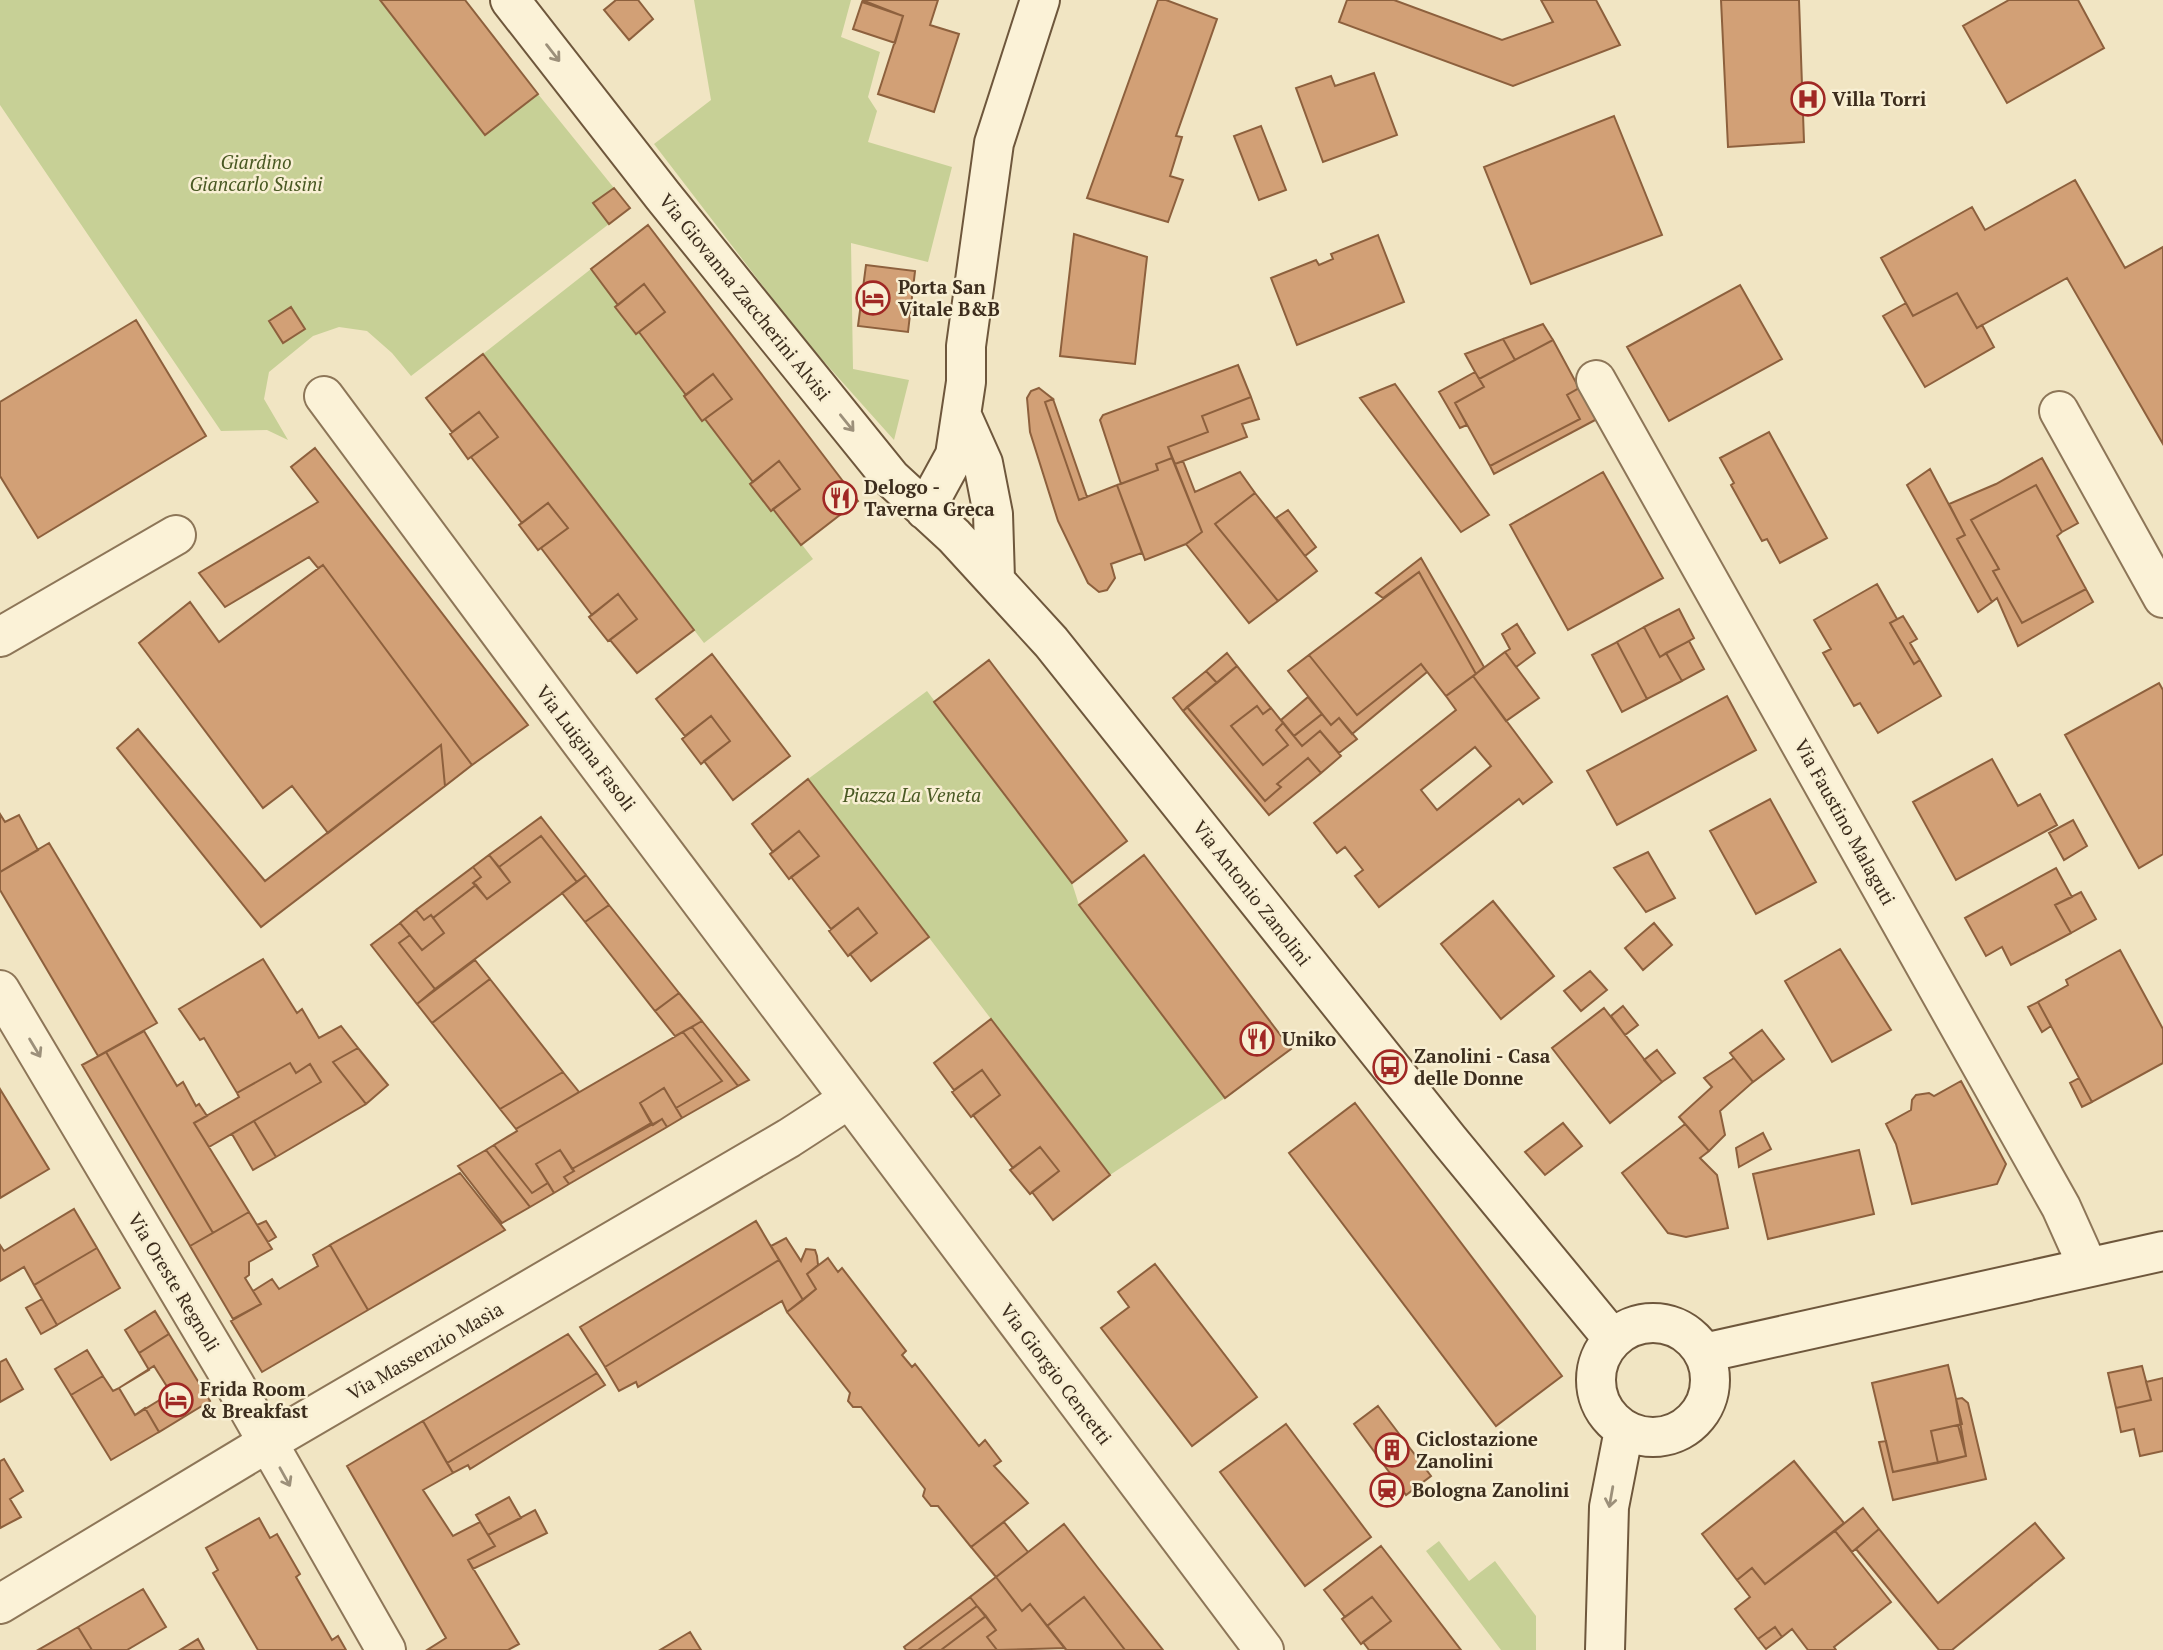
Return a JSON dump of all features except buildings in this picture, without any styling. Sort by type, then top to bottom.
[{"type":"street","name":"Via Giovanna Zaccherini Alvisi","points":[[510,0],[663,196],[873,456],[995,579]]},
{"type":"street","points":[[925,510],[955,455],[962,416],[966,346],[994,144],[1040,0]]},
{"type":"street","name":"Via Faustino Malaguti","points":[[1596,380],[2061,1207],[2088,1267]]},
{"type":"street","name":"Via Luigina Fasoli","points":[[324,396],[849,1099]]},
{"type":"street","points":[[2059,411],[2163,598]]},
{"type":"street","points":[[962,416],[984,463],[993,513],[995,579]]},
{"type":"street","points":[[0,637],[176,535]]},
{"type":"street","name":"Via Antonio Zanolini","points":[[995,579],[1051,642],[1449,1140],[1613,1339]]},
{"type":"street","name":"Via Oreste Regnoli","points":[[0,990],[386,1650]]},
{"type":"street","name":"Via Massenzio Masìa","points":[[1,1604],[267,1443],[789,1139],[849,1099]]},
{"type":"street","name":"Via Giorgio Cencetti","points":[[849,1099],[1264,1650]]},
{"type":"street","points":[[1704,1353],[2163,1251]]},
{"type":"street","points":[[1663,1324],[1687,1334],[1704,1353],[1710,1371],[1710,1390],[1704,1407],[1693,1422],[1677,1433],[1641,1437],[1624,1430],[1603,1408],[1595,1380],[1604,1351],[1613,1339],[1628,1328],[1663,1324]]},
{"type":"street","points":[[1605,1650],[1609,1507],[1624,1430]]},
{"type":"green space","name":"Giardino Giancarlo Susini","points":[[0,0],[380,0],[485,135],[538,94],[614,188],[594,203],[609,224],[411,376],[392,353],[367,331],[339,327],[313,336],[269,372],[264,399],[288,440],[267,430],[221,431],[0,105]]},
{"type":"green space","points":[[694,0],[851,0],[841,37],[880,52],[868,97],[877,111],[868,142],[952,167],[928,262],[851,243],[853,369],[909,380],[894,440],[802,337],[654,144],[711,100]]},
{"type":"green space","points":[[591,269],[813,559],[704,643],[483,354]]},
{"type":"green space","name":"Piazza La Veneta","points":[[927,691],[1072,883],[1079,905],[1225,1098],[1110,1175],[808,779]]},
{"type":"green space","points":[[1439,1541],[1469,1581],[1495,1561],[1536,1616],[1536,1650],[1501,1650],[1426,1551]]},
{"type":"place","name":"Villa Torri","points":[[1808,99]]},
{"type":"place","name":"Porta San Vitale B&B","points":[[873,298]]},
{"type":"place","name":"Delogo - Taverna Greca","points":[[840,498]]},
{"type":"place","name":"Uniko","points":[[1257,1039]]},
{"type":"place","name":"Zanolini - Casa delle Donne","points":[[1390,1067]]},
{"type":"place","name":"Frida Room & Breakfast","points":[[176,1400]]},
{"type":"place","name":"Ciclostazione Zanolini","points":[[1392,1450]]},
{"type":"place","name":"Bologna Zanolini","points":[[1387,1490]]}]
